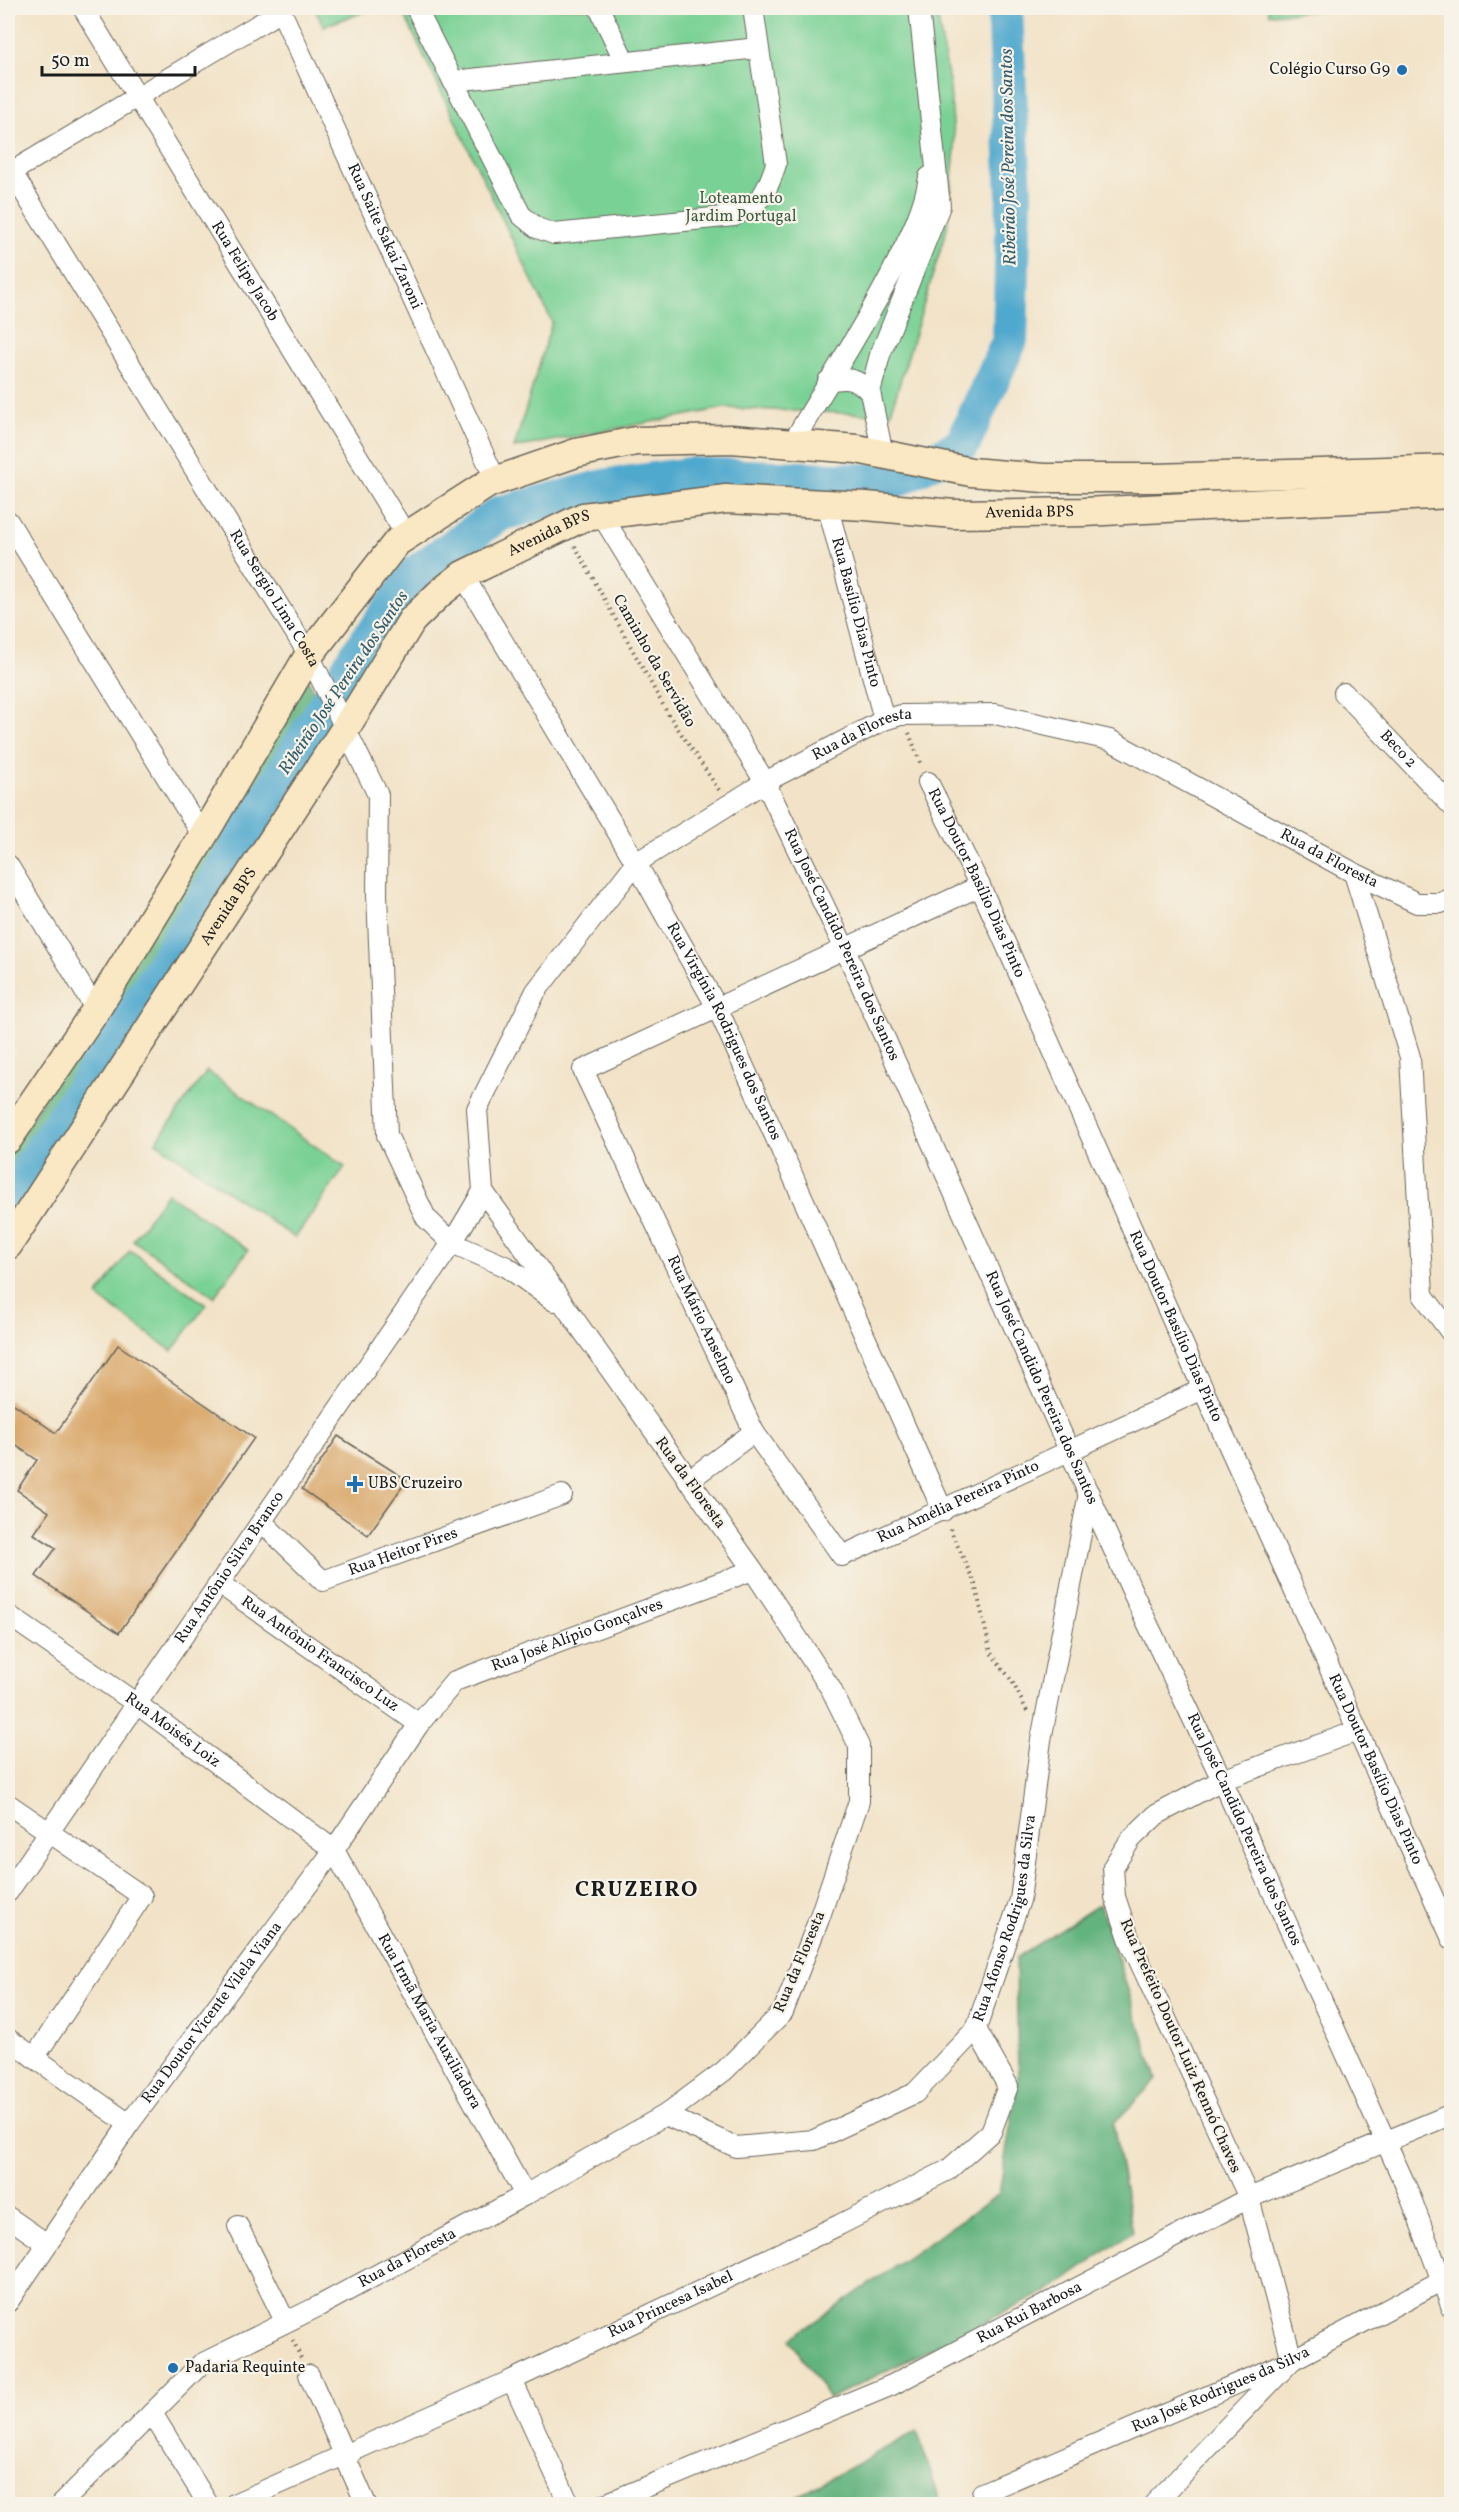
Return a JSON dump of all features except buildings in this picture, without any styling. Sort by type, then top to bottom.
[{"type":"main road","points":[[8,1138],[96,1010],[310,659],[397,542],[491,470],[636,441],[731,439],[857,449],[971,472],[1044,478],[1155,478],[1452,469]]},
{"type":"main road","name":"Avenida BPS","points":[[8,1245],[412,620],[463,575],[583,517],[726,499],[954,514],[1084,512],[1452,494]]},
{"type":"street","name":"Rua Felipe Jacob","points":[[83,8],[406,536]]},
{"type":"street","points":[[416,8],[521,215],[537,228],[554,234],[734,216],[756,205],[769,187],[776,164],[753,8]]},
{"type":"street","points":[[598,8],[625,62]]},
{"type":"street","points":[[870,392],[880,355],[940,206],[919,8]]},
{"type":"street","name":"Rua Saite Sakai Zaroni","points":[[138,96],[281,11],[491,470]]},
{"type":"street","points":[[453,81],[758,48]]},
{"type":"street","points":[[9,171],[138,96]]},
{"type":"street","points":[[792,444],[828,381],[865,324],[925,202],[934,147]]},
{"type":"street","name":"Rua Sergio Lima Costa","points":[[9,171],[310,659],[378,795],[377,894],[387,1135],[426,1218],[452,1243]]},
{"type":"street","points":[[828,381],[853,379],[870,392],[893,455]]},
{"type":"street","name":"Rua Basílio Dias Pinto","points":[[827,504],[893,718]]},
{"type":"street","name":"Rua José Candido Pereira dos Santos","points":[[600,514],[765,782],[845,949],[1133,1593],[1222,1780],[1409,2193],[1446,2278],[1452,2308]]},
{"type":"street","points":[[8,521],[203,836]]},
{"type":"street","name":"Rua Virgínia Rodrigues dos Santos","points":[[463,575],[636,863],[718,1009],[943,1511]]},
{"type":"street","name":"Beco 2","points":[[1344,693],[1452,806]]},
{"type":"street","name":"Rua da Floresta","points":[[61,2505],[201,2364],[319,2306],[525,2195],[665,2115],[724,2071],[783,2012],[819,1919],[859,1801],[859,1746],[831,1689],[753,1570],[483,1191],[477,1109],[536,991],[636,863],[765,782],[893,718],[995,714],[1110,740],[1354,873],[1418,903],[1441,903],[1452,898]]},
{"type":"street","name":"Rua Doutor Basílio Dias Pinto","points":[[928,782],[980,886],[1203,1389],[1452,1939]]},
{"type":"street","points":[[8,865],[96,1010]]},
{"type":"street","points":[[1354,873],[1410,1057],[1423,1295],[1452,1334]]},
{"type":"street","points":[[718,1009],[980,886]]},
{"type":"street","name":"Rua Mário Anselmo","points":[[718,1009],[583,1070],[754,1432],[842,1556]]},
{"type":"street","points":[[483,1191],[452,1243],[507,1267],[566,1309]]},
{"type":"street","name":"Rua Antônio Silva Branco","points":[[8,1892],[452,1243]]},
{"type":"street","name":"Rua Amélia Pereira Pinto","points":[[842,1556],[1203,1389]]},
{"type":"street","points":[[688,1481],[754,1432]]},
{"type":"street","name":"Rua Afonso Rodrigues da Silva","points":[[665,2115],[736,2147],[814,2140],[915,2092],[976,2030],[1020,1900],[1041,1740],[1089,1493]]},
{"type":"street","name":"Rua Heitor Pires","points":[[262,1522],[323,1581],[562,1495]]},
{"type":"street","name":"Rua José Alípio Gonçalves","points":[[419,1724],[455,1681],[753,1570]]},
{"type":"street","name":"Rua Antônio Francisco Luz","points":[[220,1584],[419,1724]]},
{"type":"street","name":"Rua Moisés Loiz","points":[[8,1614],[137,1704],[333,1850]]},
{"type":"street","name":"Rua Doutor Vicente Vilela Viana","points":[[8,2302],[129,2124],[333,1850],[419,1724]]},
{"type":"street","name":"Rua Prefeito Doutor Luiz Rennó Chaves","points":[[1292,2360],[1249,2198],[1130,1941],[1114,1897],[1113,1867],[1131,1839],[1155,1815],[1222,1780],[1357,1731]]},
{"type":"street","points":[[8,1804],[142,1896],[34,2058]]},
{"type":"street","name":"Rua Irmã Maria Auxiliadora","points":[[333,1850],[525,2195]]},
{"type":"street","name":"Rua Princesa Isabel","points":[[234,2505],[512,2380],[839,2225],[948,2170],[991,2132],[1008,2086],[976,2030]]},
{"type":"street","points":[[8,2039],[129,2124]]},
{"type":"street","name":"Rua Rui Barbosa","points":[[605,2505],[891,2385],[1249,2198],[1452,2114]]},
{"type":"street","points":[[8,2217],[47,2244]]},
{"type":"street","points":[[238,2226],[285,2321]]},
{"type":"street","name":"Rua José Rodrigues da Silva","points":[[982,2493],[1292,2360],[1446,2278]]},
{"type":"street","points":[[1154,2505],[1292,2360]]},
{"type":"street","points":[[309,2375],[366,2505]]},
{"type":"street","points":[[512,2380],[569,2505]]},
{"type":"street","points":[[152,2413],[208,2505]]},
{"type":"path","name":"Caminho da Servidão","points":[[564,527],[668,714],[729,804]]},
{"type":"path","name":"Rua Doutor Basílio Dias Pinto","points":[[893,718],[928,782]]},
{"type":"path","points":[[943,1511],[975,1584],[991,1653],[1012,1681],[1041,1740]]},
{"type":"path","points":[[285,2321],[309,2375]]},
{"type":"green space","points":[[314,8],[375,8],[324,26]]},
{"type":"green space","name":"Loteamento Jardim Portugal","points":[[401,8],[936,8],[950,88],[955,149],[947,228],[890,415],[725,408],[514,448],[552,322]]},
{"type":"green space","points":[[1268,8],[1333,8],[1334,10],[1269,14]]},
{"type":"green space","points":[[307,676],[332,733],[8,1228],[8,1156]]},
{"type":"green space","points":[[207,1071],[345,1167],[295,1238],[156,1142]]},
{"type":"green space","points":[[167,1193],[248,1250],[214,1297],[133,1240]]},
{"type":"green space","points":[[130,1250],[206,1305],[172,1351],[97,1296]]},
{"type":"green space","points":[[1100,1904],[1157,2079],[1113,2124],[1133,2232],[1050,2290],[829,2399],[790,2339],[999,2194],[1018,2079],[1016,1958]]},
{"type":"green space","points":[[917,2431],[941,2504],[783,2504]]},
{"type":"waterway","name":"Ribeirão José Pereira dos Santos","points":[[8,1200],[124,1027],[355,658],[417,572],[501,513],[609,486],[689,475],[892,482],[962,445],[1010,340],[1014,195],[1005,8]]},
{"type":"place","name":"Colégio Curso G9","points":[[1402,70]]},
{"type":"place","name":"UBS Cruzeiro","points":[[355,1484]]},
{"type":"place","name":"Padaria Requinte","points":[[173,2368]]},
{"type":"district","name":"CRUZEIRO","points":[[637,1890]]}]
